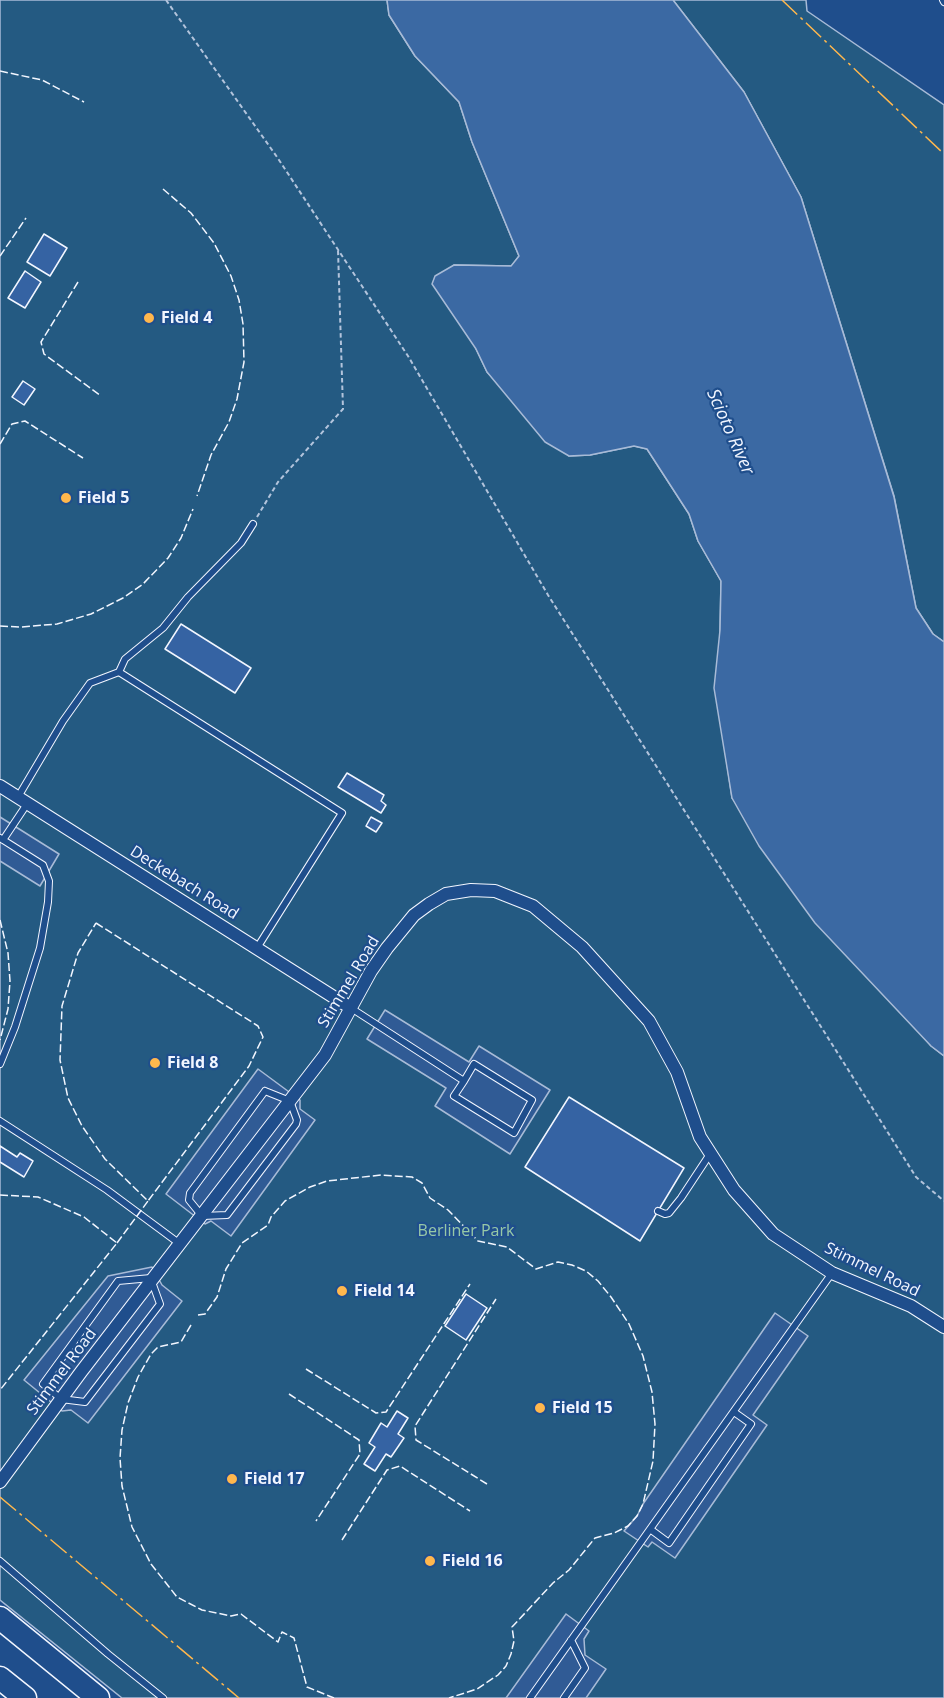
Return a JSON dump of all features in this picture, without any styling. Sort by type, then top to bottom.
[{"type":"highway","points":[[0,1618],[98,1698]]},
{"type":"highway","points":[[0,1678],[25,1698]]},
{"type":"street","name":"Deckebach Road","points":[[0,786],[351,1008]]},
{"type":"street","name":"Stimmel Road","points":[[0,1482],[325,1055],[371,971],[387,948],[414,915],[446,894],[471,890],[495,891],[514,897],[533,906],[582,947],[649,1021],[677,1072],[700,1137],[734,1190],[773,1234],[832,1273],[911,1306],[944,1327]]},
{"type":"lane","points":[[0,1064],[15,1027],[40,948],[48,902],[49,881],[43,865],[1,839],[63,721],[90,682],[119,672],[125,659],[163,628],[188,597],[241,543],[253,524]]},
{"type":"lane","points":[[119,672],[342,813],[256,948]]},
{"type":"lane","points":[[351,1008],[464,1081]]},
{"type":"lane","points":[[474,1064],[532,1100],[513,1133],[454,1096],[464,1081],[474,1064]]},
{"type":"lane","points":[[267,1091],[290,1101],[297,1120],[296,1124],[227,1215],[202,1216],[189,1200],[190,1193],[262,1093],[267,1091]]},
{"type":"lane","points":[[0,1121],[107,1190],[180,1244]]},
{"type":"lane","points":[[658,1212],[669,1213],[711,1153]]},
{"type":"lane","points":[[530,1698],[832,1273]]},
{"type":"lane","points":[[153,1280],[160,1304],[85,1402],[61,1400],[43,1384],[118,1281],[153,1280]]},
{"type":"lane","points":[[650,1529],[669,1543],[751,1424],[734,1412]]},
{"type":"lane","points":[[0,1561],[163,1698]]},
{"type":"lane","points":[[564,1698],[585,1668],[571,1641]]},
{"type":"path","points":[[166,0],[277,156],[408,356],[548,595],[916,1177],[944,1201]]},
{"type":"path","points":[[253,524],[278,482],[343,409],[339,250]]},
{"type":"green space","name":"Berliner Park","points":[[0,0],[387,0],[389,15],[415,56],[459,102],[472,142],[519,256],[512,266],[454,265],[476,349],[487,372],[569,456],[590,455],[634,446],[647,449],[689,514],[698,541],[721,581],[720,630],[724,744],[732,798],[931,1046],[944,1056],[944,1698],[122,1698],[0,1600]]},
{"type":"green space","points":[[673,0],[806,0],[807,11],[944,105],[944,642],[933,634],[916,608],[894,496],[801,197],[744,92]]},
{"type":"shaded area","points":[[0,817],[59,854],[40,886],[0,861]]},
{"type":"shaded area","points":[[385,1010],[469,1062],[479,1046],[550,1090],[510,1154],[435,1106],[446,1088],[367,1039]]},
{"type":"shaded area","points":[[258,1069],[300,1100],[300,1109],[315,1120],[231,1236],[211,1221],[205,1224],[166,1194]]},
{"type":"shaded area","points":[[152,1267],[162,1285],[182,1301],[88,1423],[71,1410],[62,1411],[24,1380],[108,1276]]},
{"type":"shaded area","points":[[775,1313],[808,1336],[753,1415],[767,1425],[675,1558],[652,1542],[648,1547],[624,1531],[637,1516]]},
{"type":"shaded area","points":[[566,1614],[589,1631],[584,1639],[585,1655],[606,1669],[586,1698],[506,1698]]},
{"type":"water","name":"Scioto River","points":[[387,0],[673,0],[744,92],[801,197],[894,497],[916,608],[933,634],[944,642],[944,1056],[931,1046],[815,923],[759,846],[732,798],[714,688],[720,630],[721,581],[698,541],[689,514],[647,449],[634,446],[590,455],[569,456],[545,442],[487,372],[476,349],[432,284],[435,276],[454,265],[511,266],[519,256],[472,142],[459,102],[415,56],[389,15]]},
{"type":"building","points":[[44,234],[67,248],[50,276],[27,262]]},
{"type":"building","points":[[25,271],[41,282],[25,308],[8,298]]},
{"type":"building","points":[[23,381],[35,389],[24,405],[12,397]]},
{"type":"building","points":[[181,624],[251,668],[235,693],[165,649]]},
{"type":"building","points":[[347,773],[384,795],[381,801],[386,805],[381,813],[338,787]]},
{"type":"building","points":[[371,817],[382,823],[376,832],[366,826]]},
{"type":"building","points":[[569,1097],[684,1168],[640,1241],[525,1167]]},
{"type":"building","points":[[0,1146],[17,1157],[20,1153],[33,1161],[24,1177],[0,1162]]},
{"type":"building","points":[[466,1294],[487,1308],[466,1340],[445,1326]]},
{"type":"building","points":[[397,1411],[408,1418],[398,1434],[404,1438],[391,1457],[386,1454],[375,1471],[364,1464],[375,1447],[369,1443],[381,1423],[387,1427]]},
{"type":"fence","points":[[0,71],[42,80],[84,102]]},
{"type":"fence","points":[[163,189],[191,213],[214,243],[231,276],[239,300],[243,324],[244,362],[237,399],[229,422],[211,455],[197,496]]},
{"type":"fence","points":[[0,256],[26,218]]},
{"type":"fence","points":[[78,282],[41,342],[44,354],[101,396]]},
{"type":"fence","points":[[0,444],[12,424],[25,421],[83,458]]},
{"type":"fence","points":[[0,626],[57,624],[91,614],[123,598],[143,584],[168,558],[181,538],[193,509]]},
{"type":"fence","points":[[0,920],[8,953],[10,981],[8,1009],[0,1040]]},
{"type":"fence","points":[[96,923],[258,1026],[263,1037],[249,1066],[148,1201],[105,1159],[82,1126],[68,1098],[60,1060],[62,1006],[78,953],[96,923]]},
{"type":"fence","points":[[198,1315],[205,1314],[217,1297],[226,1269],[242,1243],[268,1225],[271,1217],[285,1201],[310,1187],[327,1181],[381,1175],[412,1177],[422,1183],[430,1198],[448,1210],[478,1241],[507,1247],[536,1269],[558,1262],[586,1271],[611,1297],[629,1324],[643,1356],[652,1392],[655,1424],[653,1461],[643,1504],[637,1516],[628,1526],[595,1538],[569,1570],[553,1583],[512,1627],[514,1641],[511,1654],[506,1666],[498,1675],[477,1689],[449,1698]]},
{"type":"fence","points":[[0,1195],[38,1197],[84,1217],[117,1243],[0,1390]]},
{"type":"fence","points":[[117,1243],[148,1201]]},
{"type":"fence","points":[[306,1369],[376,1413],[386,1412],[470,1284]]},
{"type":"fence","points":[[487,1484],[416,1440],[415,1426],[496,1299]]},
{"type":"fence","points":[[191,1325],[181,1342],[158,1347],[151,1354],[138,1377],[128,1403],[122,1430],[120,1458],[122,1486],[132,1527],[151,1564],[177,1597],[202,1610],[231,1616],[241,1614],[278,1642],[282,1632],[294,1638],[307,1687],[334,1698]]},
{"type":"fence","points":[[289,1394],[359,1440],[360,1454],[316,1521]]},
{"type":"fence","points":[[342,1540],[387,1470],[400,1466],[470,1511]]},
{"type":"power","points":[[782,0],[944,154]]},
{"type":"power","points":[[0,1497],[239,1698]]},
{"type":"place","name":"Field 4","points":[[149,318]]},
{"type":"place","name":"Field 5","points":[[66,498]]},
{"type":"place","name":"Field 8","points":[[155,1063]]},
{"type":"place","name":"Field 14","points":[[342,1291]]},
{"type":"place","name":"Field 15","points":[[540,1408]]},
{"type":"place","name":"Field 17","points":[[232,1479]]},
{"type":"place","name":"Field 16","points":[[430,1561]]}]
